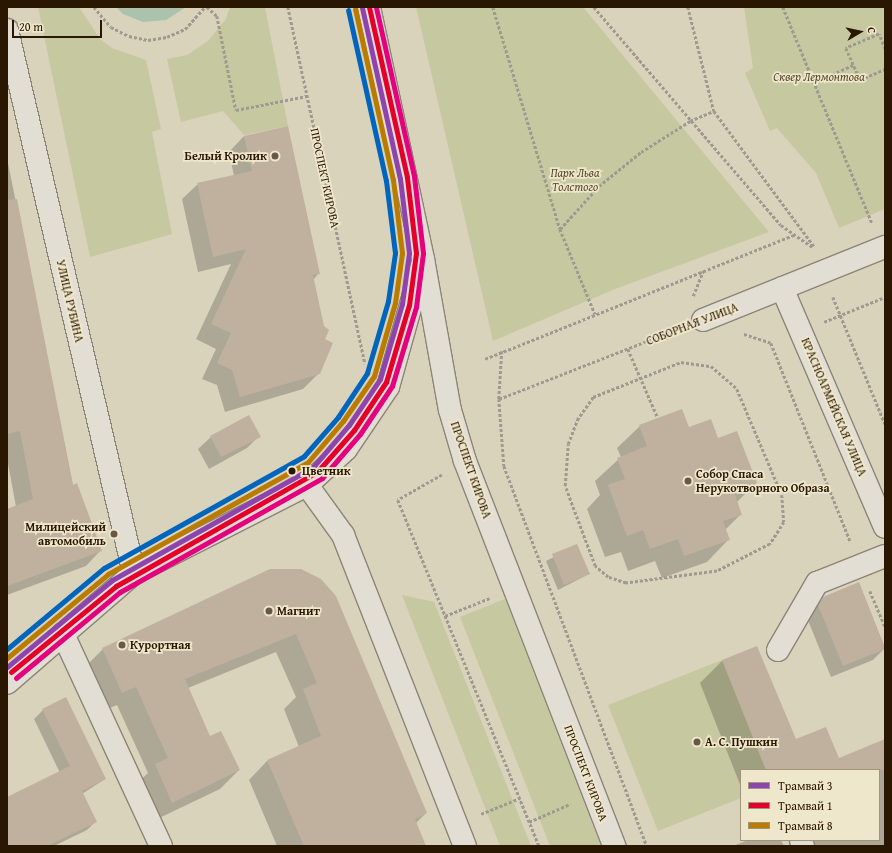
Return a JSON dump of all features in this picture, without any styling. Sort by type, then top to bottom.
[{"type":"street","name":"ПРОСПЕКТ КИРОВА","points":[[369,7],[423,260],[450,410],[465,461],[614,846]]},
{"type":"street","name":"УЛИЦА РУБИНА","points":[[7,30],[134,573]]},
{"type":"street","name":"СОБОРНАЯ УЛИЦА","points":[[703,320],[885,247]]},
{"type":"street","points":[[7,683],[134,573],[307,485],[346,449],[388,387],[423,260]]},
{"type":"street","name":"КРАСНОАРМЕЙСКАЯ УЛИЦА","points":[[782,288],[885,527]]},
{"type":"street","points":[[307,485],[343,535],[464,846]]},
{"type":"street","points":[[778,650],[817,583],[885,556]]},
{"type":"street","points":[[63,634],[161,846]]},
{"type":"path","points":[[94,7],[111,27],[128,36],[148,40],[167,37],[185,29],[206,7],[217,16],[236,110],[307,96]]},
{"type":"path","name":"ПРОСПЕКТ КИРОВА","points":[[288,7],[367,373]]},
{"type":"path","points":[[493,7],[560,229],[595,314]]},
{"type":"path","points":[[594,7],[781,226],[816,249],[714,111],[688,7]]},
{"type":"path","points":[[783,7],[872,224]]},
{"type":"path","points":[[885,49],[879,34],[846,48],[860,80],[885,69]]},
{"type":"path","points":[[814,83],[853,65]]},
{"type":"path","points":[[560,229],[605,181],[641,152],[690,121],[714,111]]},
{"type":"path","points":[[485,359],[795,235]]},
{"type":"path","points":[[824,271],[840,316],[885,424]]},
{"type":"path","points":[[885,297],[771,343],[885,627]]},
{"type":"path","name":"СОБОРНАЯ УЛИЦА","points":[[499,399],[703,320]]},
{"type":"path","points":[[628,349],[658,418]]},
{"type":"path","points":[[502,351],[499,399],[504,466],[647,846]]},
{"type":"path","points":[[681,362],[694,362],[711,366],[730,379],[782,495],[784,522],[770,544],[716,571],[688,577],[626,583],[608,577],[595,566],[565,486],[568,444],[577,420],[593,397],[641,378],[681,362]]},
{"type":"path","points":[[465,461],[398,500],[539,846]]},
{"type":"path","points":[[445,616],[514,588]]},
{"type":"path","points":[[455,824],[520,798]]},
{"type":"path","points":[[529,822],[562,808]]},
{"type":"green space","points":[[38,7],[79,7],[100,39],[112,48],[146,60],[161,129],[152,132],[172,234],[90,257]]},
{"type":"green space","points":[[230,7],[265,7],[288,126],[244,135],[223,111],[181,122],[167,59],[187,55],[208,41],[226,19]]},
{"type":"green space","name":"Парк Льва Толстого","points":[[416,7],[583,7],[769,232],[615,289],[493,341]]},
{"type":"green space","name":"Сквер Лермонтова","points":[[744,7],[885,7],[885,209],[839,228],[816,173],[777,128],[770,131],[745,73],[753,68]]},
{"type":"green space","points":[[402,595],[434,602],[531,846],[500,846]]},
{"type":"green space","points":[[505,599],[601,846],[550,846],[460,617]]},
{"type":"green space","points":[[722,660],[766,769],[740,769],[740,798],[658,831],[608,705]]},
{"type":"shaded area","points":[[116,7],[186,7],[166,20],[143,22],[123,14]]},
{"type":"building","points":[[288,126],[320,274],[313,275],[324,326],[329,330],[325,339],[333,343],[320,374],[240,397],[232,370],[217,363],[231,333],[211,324],[246,249],[213,257],[197,183],[252,171],[244,136]]},
{"type":"building","points":[[17,199],[73,485],[77,483],[102,551],[7,586],[7,509],[33,499],[20,431],[7,434],[7,200]]},
{"type":"building","name":"Собор Спаса Нерукотворного Образа","points":[[682,409],[689,427],[711,419],[718,438],[737,431],[757,483],[734,492],[742,515],[723,521],[730,540],[684,556],[678,539],[650,549],[643,530],[627,536],[608,485],[625,479],[617,458],[647,446],[639,425]]},
{"type":"building","points":[[249,415],[261,437],[221,457],[210,436]]},
{"type":"building","points":[[577,544],[590,574],[564,585],[552,554]]},
{"type":"building","points":[[270,569],[301,569],[321,579],[336,596],[427,813],[415,819],[426,846],[304,846],[267,760],[321,736],[303,689],[317,683],[296,634],[185,679],[210,736],[221,731],[240,770],[172,803],[155,764],[168,758],[136,687],[122,693],[102,648]]},
{"type":"building","points":[[859,582],[885,649],[843,666],[818,605],[823,597]]},
{"type":"building","points":[[757,646],[796,739],[826,727],[839,758],[885,739],[885,770],[766,769],[722,660]]},
{"type":"building","points":[[66,697],[106,779],[82,791],[97,822],[47,846],[7,846],[7,797],[70,766],[42,709]]},
{"type":"tram line","name":"3","points":[[7,667],[112,580],[313,467],[349,425],[380,379],[402,304],[409,253],[400,179],[362,7]]},
{"type":"tram line","name":"1","points":[[11,672],[116,586],[317,472],[354,430],[386,382],[409,305],[416,253],[407,177],[369,7]]},
{"type":"tram line","name":"8","points":[[7,658],[108,574],[308,462],[343,421],[374,376],[395,303],[402,253],[393,180],[355,9]]},
{"type":"transit line","points":[[16,678],[120,592],[322,478],[360,434],[392,386],[416,307],[423,253],[414,176],[376,7]]},
{"type":"transit line","points":[[7,649],[104,568],[304,456],[338,417],[367,373],[388,301],[395,253],[386,181],[348,10]]},
{"type":"place","name":"Белый Кролик","points":[[275,156]]},
{"type":"place","name":"Цветник","points":[[292,471]]},
{"type":"place","name":"Собор Спаса Нерукотворного Образа","points":[[688,481]]},
{"type":"place","name":"Милицейский автомобиль","points":[[114,534]]},
{"type":"place","name":"Магнит","points":[[269,611]]},
{"type":"place","name":"Курортная","points":[[122,645]]},
{"type":"place","name":"А. С. Пушкин","points":[[697,742]]}]
